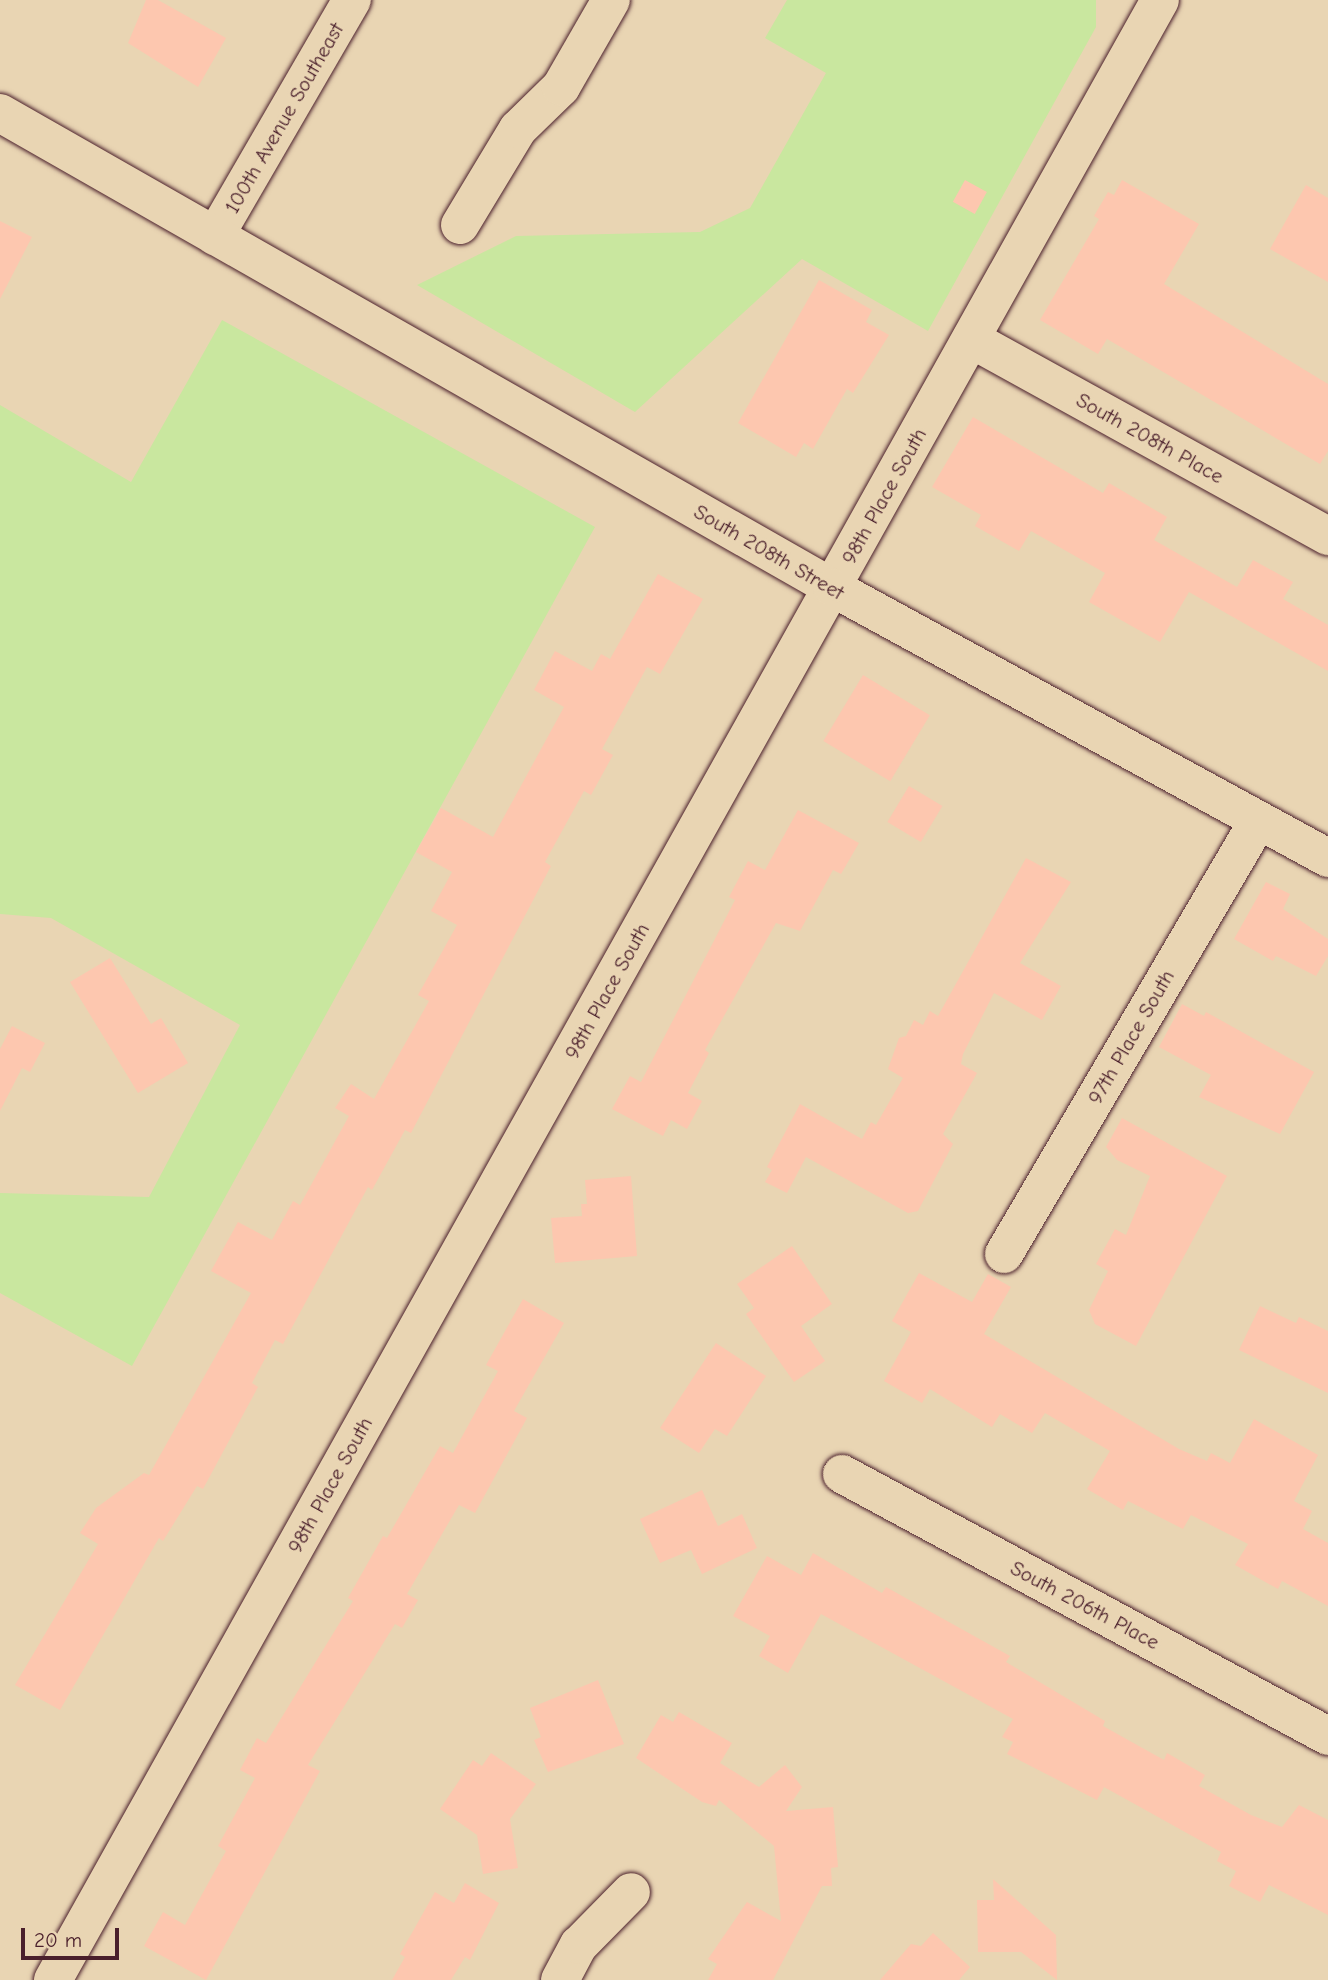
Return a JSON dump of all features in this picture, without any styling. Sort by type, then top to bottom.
[{"type":"street","name":"100th Avenue Southeast","points":[[215,236],[352,0]]},
{"type":"street","points":[[460,225],[518,129],[561,87],[611,0]]},
{"type":"street","name":"98th Place South","points":[[53,1980],[1160,0]]},
{"type":"street","name":"South 208th Street","points":[[0,113],[833,588],[1328,858]]},
{"type":"street","name":"South 208th Place","points":[[971,339],[1328,536]]},
{"type":"street","name":"97th Place South","points":[[1004,1254],[1258,821]]},
{"type":"street","name":"South 206th Place","points":[[842,1474],[1328,1736]]},
{"type":"street","points":[[560,1980],[579,1945],[631,1892]]},
{"type":"green space","points":[[787,0],[1096,0],[1096,27],[928,331],[802,259],[635,412],[417,285],[516,236],[700,232],[750,208],[826,73],[765,38]]},
{"type":"green space","points":[[222,320],[595,527],[132,1366],[0,1293],[0,1193],[149,1197],[240,1025],[51,918],[0,914],[0,405],[131,482]]},
{"type":"building","points":[[146,0],[158,0],[226,38],[198,87],[128,43]]},
{"type":"building","points":[[965,180],[987,192],[975,214],[953,202]]},
{"type":"building","points":[[1122,180],[1199,224],[1164,284],[1328,384],[1328,451],[1320,464],[1107,339],[1098,354],[1040,320],[1099,219],[1094,216],[1108,192],[1114,195]]},
{"type":"building","points":[[1306,185],[1328,198],[1328,282],[1270,249]]},
{"type":"building","points":[[0,221],[32,237],[0,299]]},
{"type":"building","points":[[819,280],[872,310],[866,322],[889,335],[853,393],[847,389],[813,449],[804,443],[796,457],[738,423]]},
{"type":"building","points":[[973,417],[1103,493],[1109,483],[1167,517],[1154,540],[1237,587],[1253,560],[1293,582],[1283,599],[1328,625],[1328,671],[1189,592],[1160,642],[1089,602],[1105,573],[1031,531],[1019,551],[975,526],[981,515],[932,487]]},
{"type":"building","points":[[658,574],[703,599],[660,674],[647,667],[602,749],[613,755],[591,795],[584,791],[545,862],[551,866],[411,1133],[405,1130],[372,1190],[368,1187],[283,1344],[275,1340],[252,1383],[258,1387],[203,1489],[197,1486],[163,1541],[159,1538],[60,1710],[15,1685],[98,1544],[80,1533],[96,1508],[144,1473],[149,1475],[251,1293],[211,1271],[238,1222],[272,1240],[293,1201],[300,1205],[349,1116],[335,1108],[351,1084],[374,1099],[429,1001],[418,995],[457,925],[431,911],[452,872],[416,852],[441,808],[493,837],[564,707],[534,690],[555,651],[592,671],[601,654],[610,659]]},
{"type":"building","points":[[863,675],[930,715],[890,781],[823,741]]},
{"type":"building","points":[[909,786],[942,806],[921,842],[887,822]]},
{"type":"building","points":[[798,810],[859,843],[841,874],[833,870],[800,931],[776,923],[705,1050],[709,1053],[688,1093],[702,1101],[687,1129],[671,1120],[663,1136],[612,1109],[630,1076],[641,1082],[735,900],[729,897],[748,861],[765,870]]},
{"type":"building","points":[[1026,858],[1071,882],[1020,963],[1061,986],[1042,1020],[994,993],[963,1054],[961,1064],[977,1073],[943,1134],[953,1144],[918,1211],[908,1213],[806,1157],[787,1193],[765,1182],[772,1170],[767,1167],[800,1104],[862,1139],[871,1122],[876,1125],[903,1078],[888,1069],[899,1038],[906,1036],[914,1020],[923,1025],[930,1011],[938,1016]]},
{"type":"building","points":[[1266,882],[1290,894],[1283,909],[1328,939],[1328,956],[1316,976],[1276,956],[1273,961],[1234,939]]},
{"type":"building","points":[[110,958],[151,1024],[161,1018],[188,1063],[138,1093],[70,982]]},
{"type":"building","points":[[1182,1004],[1204,1016],[1206,1012],[1314,1072],[1280,1134],[1199,1097],[1211,1075],[1159,1047]]},
{"type":"building","points":[[12,1026],[45,1043],[30,1072],[22,1068],[0,1111],[0,1049]]},
{"type":"building","points":[[1122,1118],[1227,1176],[1136,1346],[1095,1324],[1089,1310],[1108,1271],[1096,1264],[1115,1229],[1126,1235],[1150,1176],[1117,1160],[1106,1147]]},
{"type":"building","points":[[631,1176],[637,1256],[555,1263],[551,1218],[582,1216],[581,1204],[587,1204],[585,1180]]},
{"type":"building","points":[[792,1246],[832,1304],[801,1326],[825,1361],[794,1382],[746,1314],[754,1308],[737,1284]]},
{"type":"building","points":[[919,1273],[972,1302],[988,1274],[1011,1287],[984,1334],[1179,1449],[1207,1461],[1211,1453],[1230,1463],[1254,1419],[1318,1455],[1294,1501],[1312,1511],[1303,1529],[1328,1543],[1328,1606],[1282,1581],[1278,1589],[1235,1565],[1248,1544],[1191,1515],[1183,1529],[1128,1501],[1123,1510],[1087,1489],[1110,1451],[1045,1413],[1032,1433],[1000,1414],[992,1427],[930,1389],[922,1403],[884,1381],[911,1332],[892,1321]]},
{"type":"building","points":[[523,1299],[564,1323],[514,1411],[527,1418],[475,1513],[459,1505],[407,1594],[418,1600],[402,1628],[395,1624],[308,1765],[320,1771],[206,1980],[144,1946],[163,1912],[185,1925],[226,1851],[218,1846],[255,1778],[240,1770],[257,1738],[266,1743],[353,1601],[348,1598],[383,1536],[387,1538],[440,1446],[453,1453],[498,1371],[486,1365]]},
{"type":"building","points":[[1260,1306],[1296,1323],[1299,1317],[1328,1331],[1328,1393],[1239,1350]]},
{"type":"building","points":[[716,1343],[766,1376],[727,1436],[715,1429],[699,1453],[660,1428]]},
{"type":"building","points":[[702,1490],[718,1526],[742,1514],[757,1548],[702,1574],[691,1550],[660,1563],[640,1519]]},
{"type":"building","points":[[813,1553],[882,1593],[886,1587],[1010,1656],[1006,1662],[1105,1721],[1103,1726],[1164,1760],[1167,1753],[1205,1775],[1199,1786],[1251,1815],[1282,1827],[1299,1805],[1328,1820],[1328,1915],[1269,1885],[1260,1902],[1229,1886],[1236,1871],[1217,1861],[1221,1852],[1104,1787],[1097,1800],[1007,1754],[1013,1742],[1002,1737],[1013,1719],[821,1614],[788,1673],[759,1656],[770,1636],[733,1616],[767,1556],[801,1575]]},
{"type":"building","points":[[598,1680],[624,1744],[548,1772],[534,1740],[541,1737],[530,1708]]},
{"type":"building","points":[[679,1712],[732,1743],[720,1763],[759,1787],[785,1765],[802,1787],[786,1811],[833,1807],[838,1867],[831,1868],[832,1886],[822,1886],[773,1980],[708,1980],[717,1964],[708,1959],[747,1902],[781,1921],[774,1846],[719,1800],[716,1806],[702,1802],[636,1758],[661,1715],[673,1722]]},
{"type":"building","points":[[491,1753],[536,1784],[510,1819],[518,1868],[483,1874],[477,1835],[440,1809],[473,1760],[482,1766]]},
{"type":"building","points":[[993,1879],[1056,1935],[1057,1980],[1021,1952],[978,1952],[977,1900],[994,1900]]},
{"type":"building","points":[[465,1883],[499,1903],[470,1960],[465,1957],[451,1980],[392,1980],[405,1957],[400,1954],[435,1892],[454,1903]]},
{"type":"building","points":[[933,1933],[970,1967],[959,1980],[880,1980],[911,1944],[921,1946]]}]
